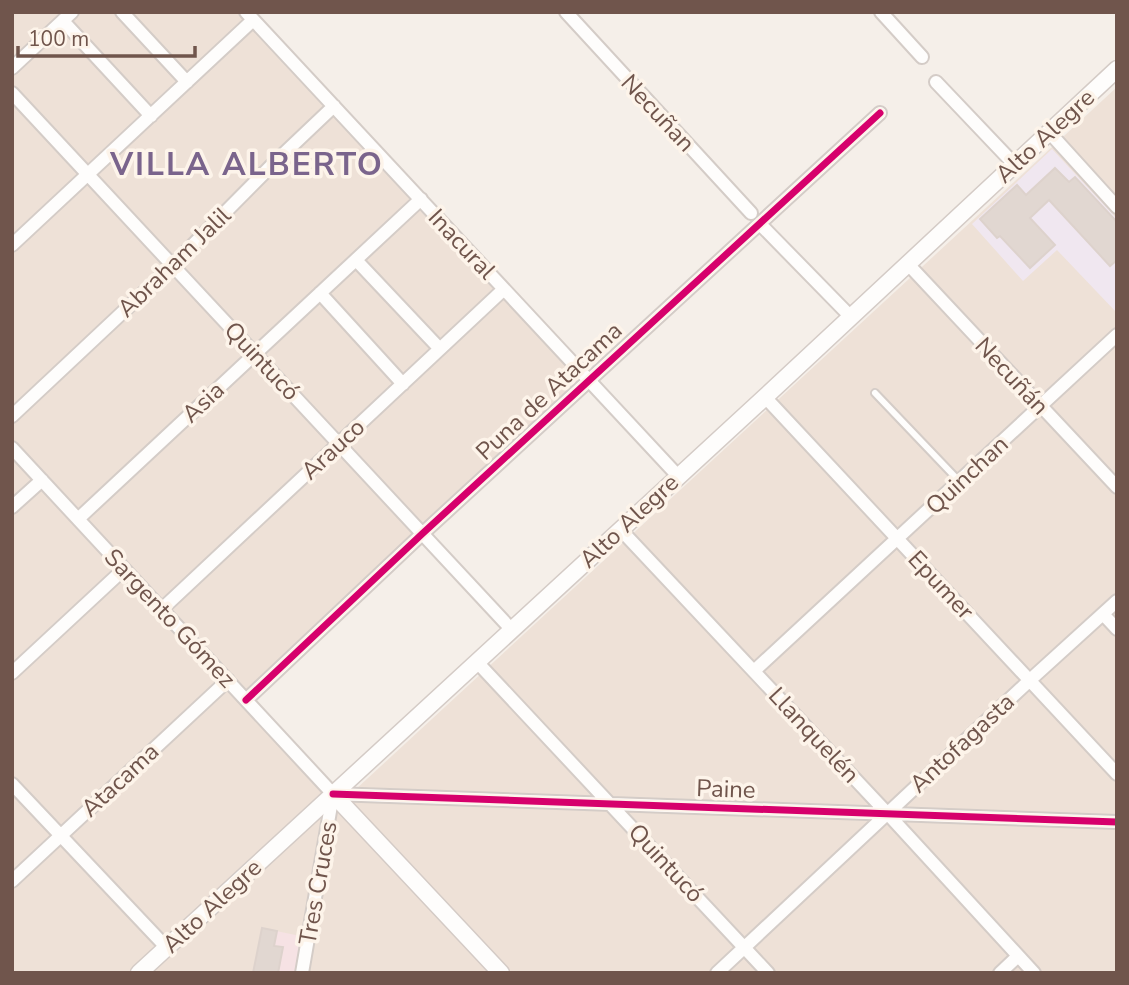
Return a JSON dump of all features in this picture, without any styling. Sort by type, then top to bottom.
[{"type":"main road","name":"Alto Alegre","points":[[142,972],[1117,69]]},
{"type":"main road","name":"Sargento Gómez","points":[[333,793],[501,973]]},
{"type":"street","points":[[122,12],[187,82]]},
{"type":"street","name":"Necuñan","points":[[566,12],[751,213]]},
{"type":"street","points":[[881,12],[922,57]]},
{"type":"street","points":[[12,245],[187,82],[250,16]]},
{"type":"street","name":"Inacural","points":[[250,16],[678,476]]},
{"type":"street","points":[[12,68],[68,17],[150,116]]},
{"type":"street","points":[[936,82],[1014,164]]},
{"type":"street","name":"Quintucó","points":[[12,93],[512,630]]},
{"type":"street","name":"Abraham Jalil","points":[[12,416],[173,265],[334,106]]},
{"type":"street","name":"Puna de Atacama","points":[[246,700],[422,534],[880,113]]},
{"type":"street","points":[[1049,132],[1115,203]]},
{"type":"street","name":"Asia","points":[[78,519],[421,199]]},
{"type":"street","points":[[760,224],[850,316]]},
{"type":"street","points":[[356,260],[440,349]]},
{"type":"street","name":"Necuñán","points":[[907,264],[1117,487]]},
{"type":"street","name":"Arauco","points":[[162,609],[504,289]]},
{"type":"street","points":[[320,293],[403,384]]},
{"type":"street","name":"Quinchan","points":[[754,671],[1117,335]]},
{"type":"street","name":"Epumer","points":[[765,397],[1117,774]]},
{"type":"street","name":"Sargento Gómez","points":[[12,448],[333,793]]},
{"type":"street","points":[[1106,476],[1117,466]]},
{"type":"street","points":[[12,507],[42,480]]},
{"type":"street","name":"Llanquelén","points":[[620,529],[1034,973]]},
{"type":"street","points":[[12,673],[124,569]]},
{"type":"street","name":"Antofagasta","points":[[717,973],[1117,601]]},
{"type":"street","points":[[1103,614],[1117,629]]},
{"type":"street","name":"Quintucó","points":[[477,662],[768,973]]},
{"type":"street","name":"Atacama","points":[[12,881],[228,680]]},
{"type":"street","points":[[12,784],[166,947]]},
{"type":"street","name":"Paine","points":[[333,793],[1117,822]]},
{"type":"street","name":"Tres Cruces","points":[[302,973],[333,793]]},
{"type":"street","points":[[1000,973],[1018,956]]},
{"type":"lane","points":[[875,393],[959,481]]},
{"type":"shaded area","points":[[12,12],[237,12],[588,388],[246,703],[342,802],[1117,87],[1117,973],[12,973]]},
{"type":"shaded area","points":[[1052,149],[1117,219],[1117,313],[1057,250],[1023,281],[972,224]]},
{"type":"shaded area","points":[[262,928],[305,937],[297,973],[253,973]]},
{"type":"building","points":[[1055,168],[1069,182],[1075,177],[1117,222],[1117,260],[1110,266],[1049,200],[1030,218],[1055,245],[1030,268],[980,219],[1017,185],[1026,195]]},
{"type":"building","points":[[262,928],[277,931],[274,946],[283,947],[278,973],[253,973]]},
{"type":"cycle path","points":[[246,700],[422,534],[880,113]]},
{"type":"cycle path","points":[[333,794],[1117,822]]},
{"type":"district","name":"VILLA ALBERTO","points":[[247,164]]}]
